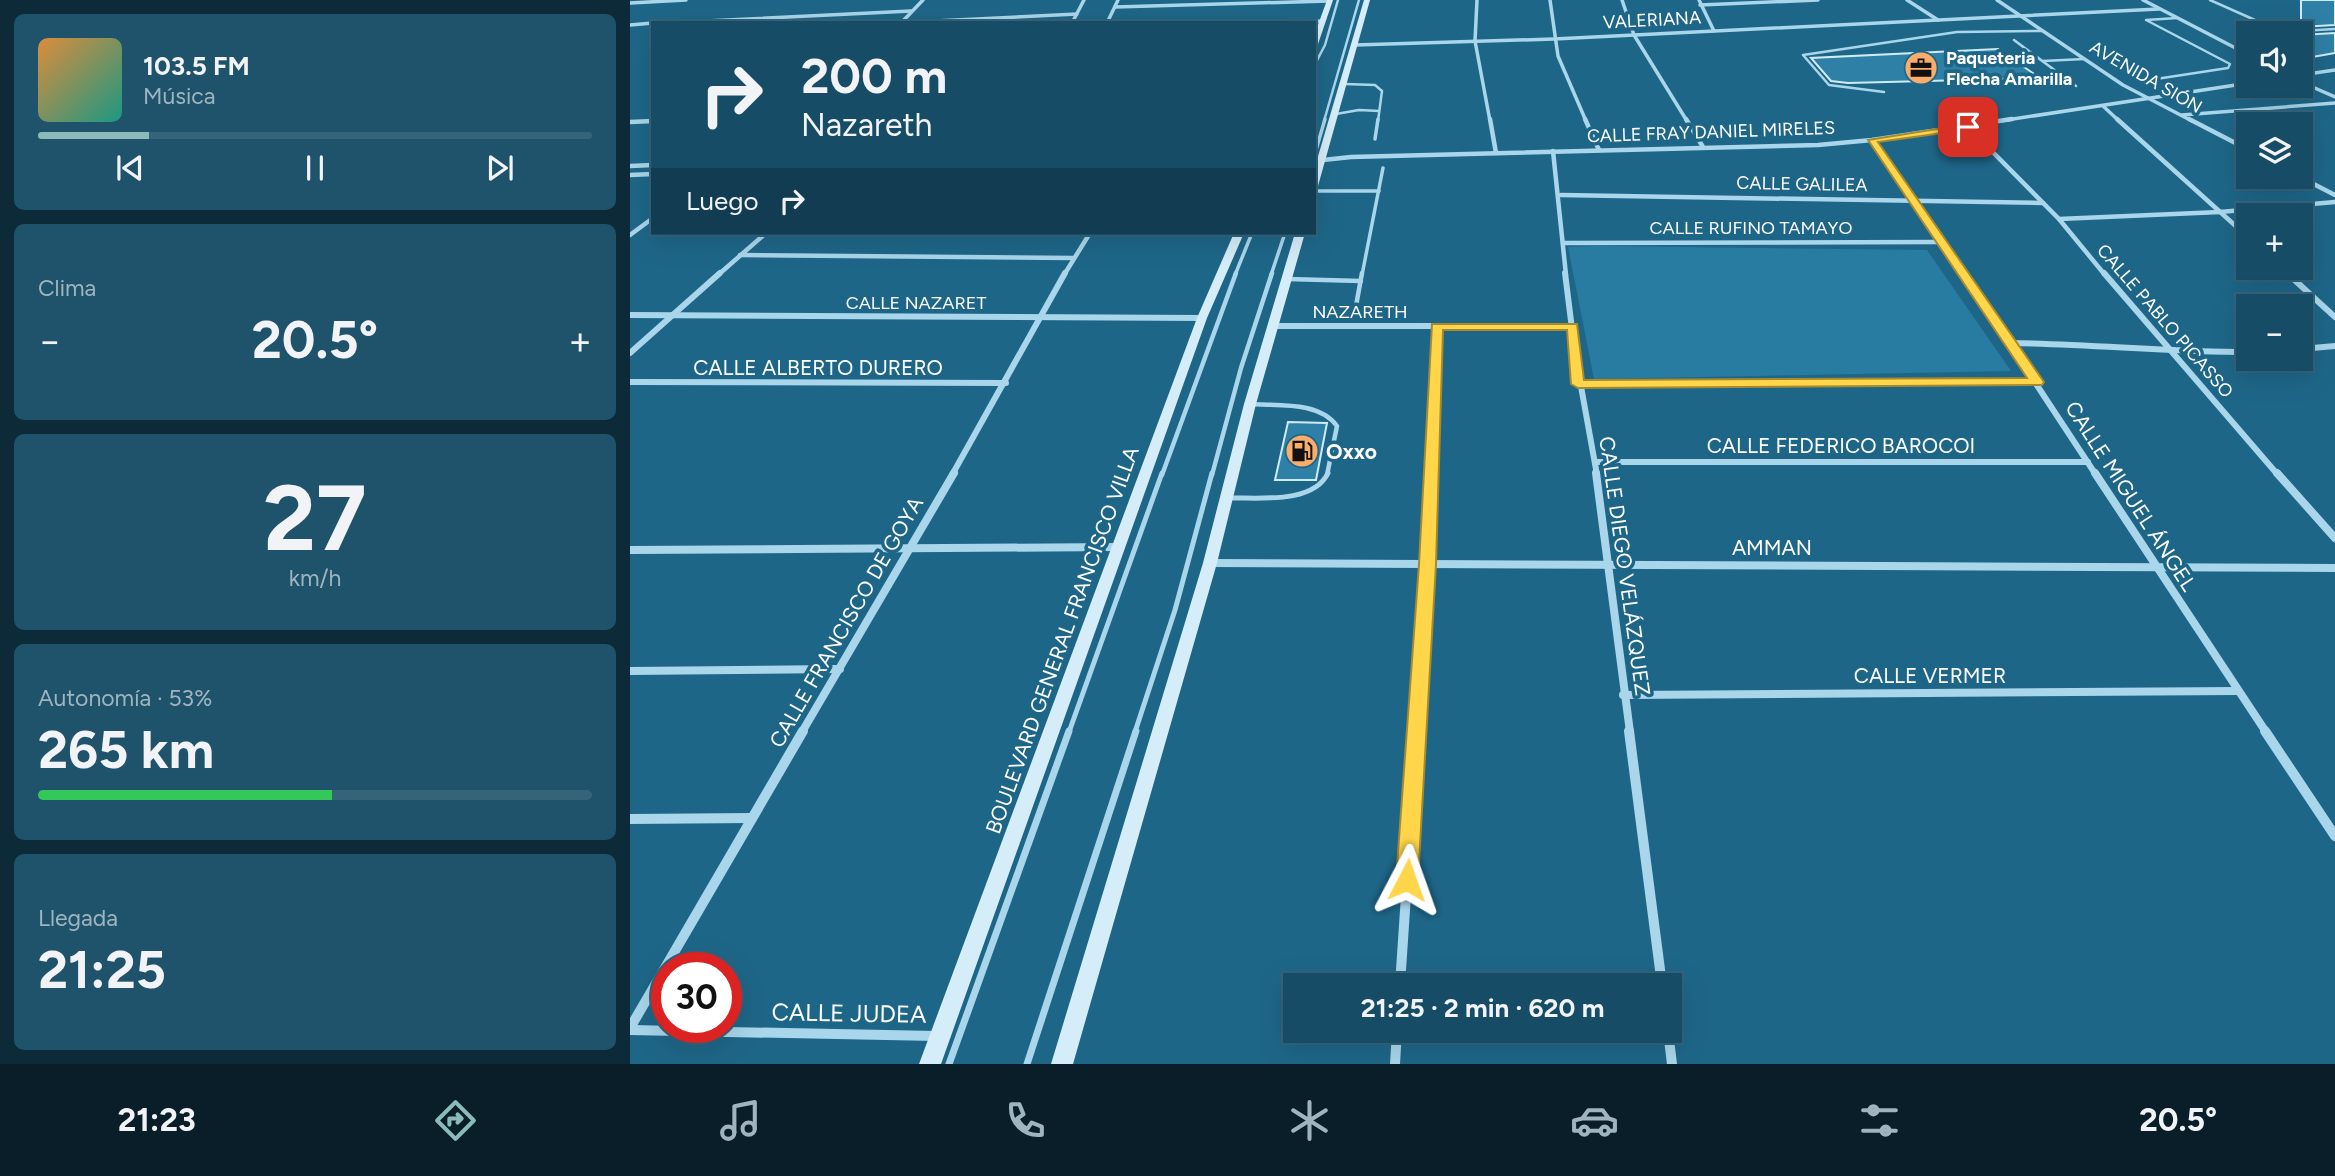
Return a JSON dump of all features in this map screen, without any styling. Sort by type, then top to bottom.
[{"type":"main road","points":[[1317,157],[1336,114],[1367,0]]},
{"type":"main road","points":[[1316,40],[1330,1]]},
{"type":"main road","name":"BOULEVARD GENERAL FRANCISCO VILLA","points":[[930,1064],[1202,318],[1238,235]]},
{"type":"main road","points":[[1062,1064],[1210,563],[1250,404],[1299,235]]},
{"type":"street","points":[[630,2],[686,0]]},
{"type":"street","points":[[903,21],[923,0]]},
{"type":"street","points":[[1073,21],[1084,0]]},
{"type":"street","points":[[1108,21],[1118,0]]},
{"type":"street","points":[[1477,0],[1475,41],[1496,153]]},
{"type":"street","points":[[1550,0],[1558,56],[1599,150]]},
{"type":"street","points":[[1622,0],[1634,35],[1703,147]]},
{"type":"street","points":[[1714,31],[1699,2],[1818,0]]},
{"type":"street","points":[[1907,0],[1938,20]]},
{"type":"street","name":"AVENIDA SIÓN","points":[[1997,0],[2084,59],[2150,99],[2236,143]]},
{"type":"street","points":[[2143,0],[2236,48]]},
{"type":"street","points":[[1115,7],[1330,1]]},
{"type":"street","name":"VALERIANA","points":[[1355,45],[1554,39],[2159,9]]},
{"type":"street","points":[[701,21],[911,11]]},
{"type":"street","points":[[935,21],[1077,14]]},
{"type":"street","points":[[804,21],[812,15]]},
{"type":"street","points":[[1316,21],[1322,21]]},
{"type":"street","points":[[630,26],[651,23]]},
{"type":"street","points":[[2313,73],[2335,70]]},
{"type":"street","name":"CALLE FRAY DANIEL MIRELES","points":[[1317,157],[1818,145],[1968,127],[2236,85]]},
{"type":"street","points":[[2313,87],[2335,97]]},
{"type":"street","points":[[2181,115],[2335,103]]},
{"type":"street","points":[[2103,106],[2236,226]]},
{"type":"street","points":[[630,122],[651,121]]},
{"type":"street","name":"CALLE PABLO PICASSO","points":[[1968,127],[2059,219],[2140,317],[2173,351],[2255,449],[2335,538]]},
{"type":"street","name":"CALLE MIGUEL ÁNGEL","points":[[1872,140],[2037,382],[2237,691],[2335,836]]},
{"type":"street","name":"CALLE DIEGO VELÁZQUEZ","points":[[1553,151],[1561,195],[1563,243],[1578,384],[1595,462],[1660,973]]},
{"type":"street","points":[[630,166],[651,165]]},
{"type":"street","points":[[630,175],[651,174]]},
{"type":"street","points":[[2313,184],[2335,195]]},
{"type":"street","name":"CALLE GALILEA","points":[[1561,195],[2043,203]]},
{"type":"street","points":[[2059,219],[2220,212],[2335,202]]},
{"type":"street","points":[[630,235],[651,220]]},
{"type":"street","points":[[630,226],[643,226]]},
{"type":"street","points":[[630,353],[764,235]]},
{"type":"street","name":"CALLE FRANCISCO DE GOYA","points":[[630,1029],[841,669],[1006,383],[1073,258],[1089,235]]},
{"type":"street","name":"CALLE RUFINO TAMAYO","points":[[1563,243],[1940,242]]},
{"type":"street","points":[[740,255],[1073,258]]},
{"type":"street","points":[[2294,280],[2335,317]]},
{"type":"street","name":"CALLE NAZARET","points":[[630,315],[1202,318]]},
{"type":"street","name":"NAZARETH","points":[[1273,326],[1573,326]]},
{"type":"street","points":[[1401,973],[1428,564],[1436,326]]},
{"type":"street","points":[[2011,343],[2236,352]]},
{"type":"street","points":[[2313,348],[2335,346]]},
{"type":"street","name":"CALLE ALBERTO DURERO","points":[[630,382],[1006,383]]},
{"type":"street","points":[[1578,384],[2037,382]]},
{"type":"street","name":"CALLE FEDERICO BAROCOI","points":[[1595,462],[2088,462]]},
{"type":"street","points":[[630,550],[1118,547]]},
{"type":"street","name":"AMMAN","points":[[1210,563],[2335,568]]},
{"type":"street","points":[[630,671],[841,669]]},
{"type":"street","name":"CALLE VERMER","points":[[1623,695],[2237,691]]},
{"type":"street","points":[[630,819],[752,818]]},
{"type":"street","name":"CALLE JUDEA","points":[[630,1029],[941,1036]]},
{"type":"street","points":[[1395,1064],[1396,1043]]},
{"type":"street","points":[[1669,1043],[1672,1064]]},
{"type":"lane","points":[[1316,62],[1325,45],[1338,0]]},
{"type":"lane","points":[[1317,157],[1359,0]]},
{"type":"lane","points":[[2210,0],[2282,32],[2335,29]]},
{"type":"lane","points":[[2156,79],[2228,68],[2230,64],[2146,20],[2177,18]]},
{"type":"lane","points":[[1884,92],[1829,85],[1803,55],[1957,32],[2041,31]]},
{"type":"lane","points":[[2014,40],[2076,86]]},
{"type":"lane","points":[[2043,61],[2084,59]]},
{"type":"lane","points":[[1345,85],[1380,87],[1375,139]]},
{"type":"lane","points":[[1336,114],[1359,110],[1379,111]]},
{"type":"lane","points":[[1356,306],[1383,168]]},
{"type":"lane","points":[[1316,188],[1378,191]]},
{"type":"lane","points":[[949,1064],[1207,348],[1251,235]]},
{"type":"lane","points":[[1027,1064],[1175,610],[1241,368],[1284,235]]},
{"type":"lane","points":[[1287,279],[1361,281]]},
{"type":"lane","points":[[1226,498],[1275,497],[1306,491],[1324,482],[1329,473],[1337,426],[1329,415],[1315,410],[1250,404]]},
{"type":"shaded area","points":[[1568,247],[1927,250],[2011,371],[1594,379]]},
{"type":"building","points":[[2301,0],[2335,0],[2335,25],[2313,26],[2313,21],[2301,21]]},
{"type":"building","points":[[2335,33],[2335,53],[2313,57],[2313,34]]},
{"type":"building","name":"Paqueteria Flecha Amarilla","points":[[1998,49],[2040,78],[1848,83],[1831,81],[1811,58]]},
{"type":"building","name":"Oxxo","points":[[1288,422],[1327,423],[1316,480],[1275,480]]},
{"type":"place","name":"Paqueteria Flecha Amarilla","points":[[1921,68]]},
{"type":"place","name":"Oxxo","points":[[1302,451]]},
{"type":"route","points":[[1407,880],[1428,564],[1436,326],[1573,326],[1578,384],[2037,382],[1872,140],[1968,127]]}]
